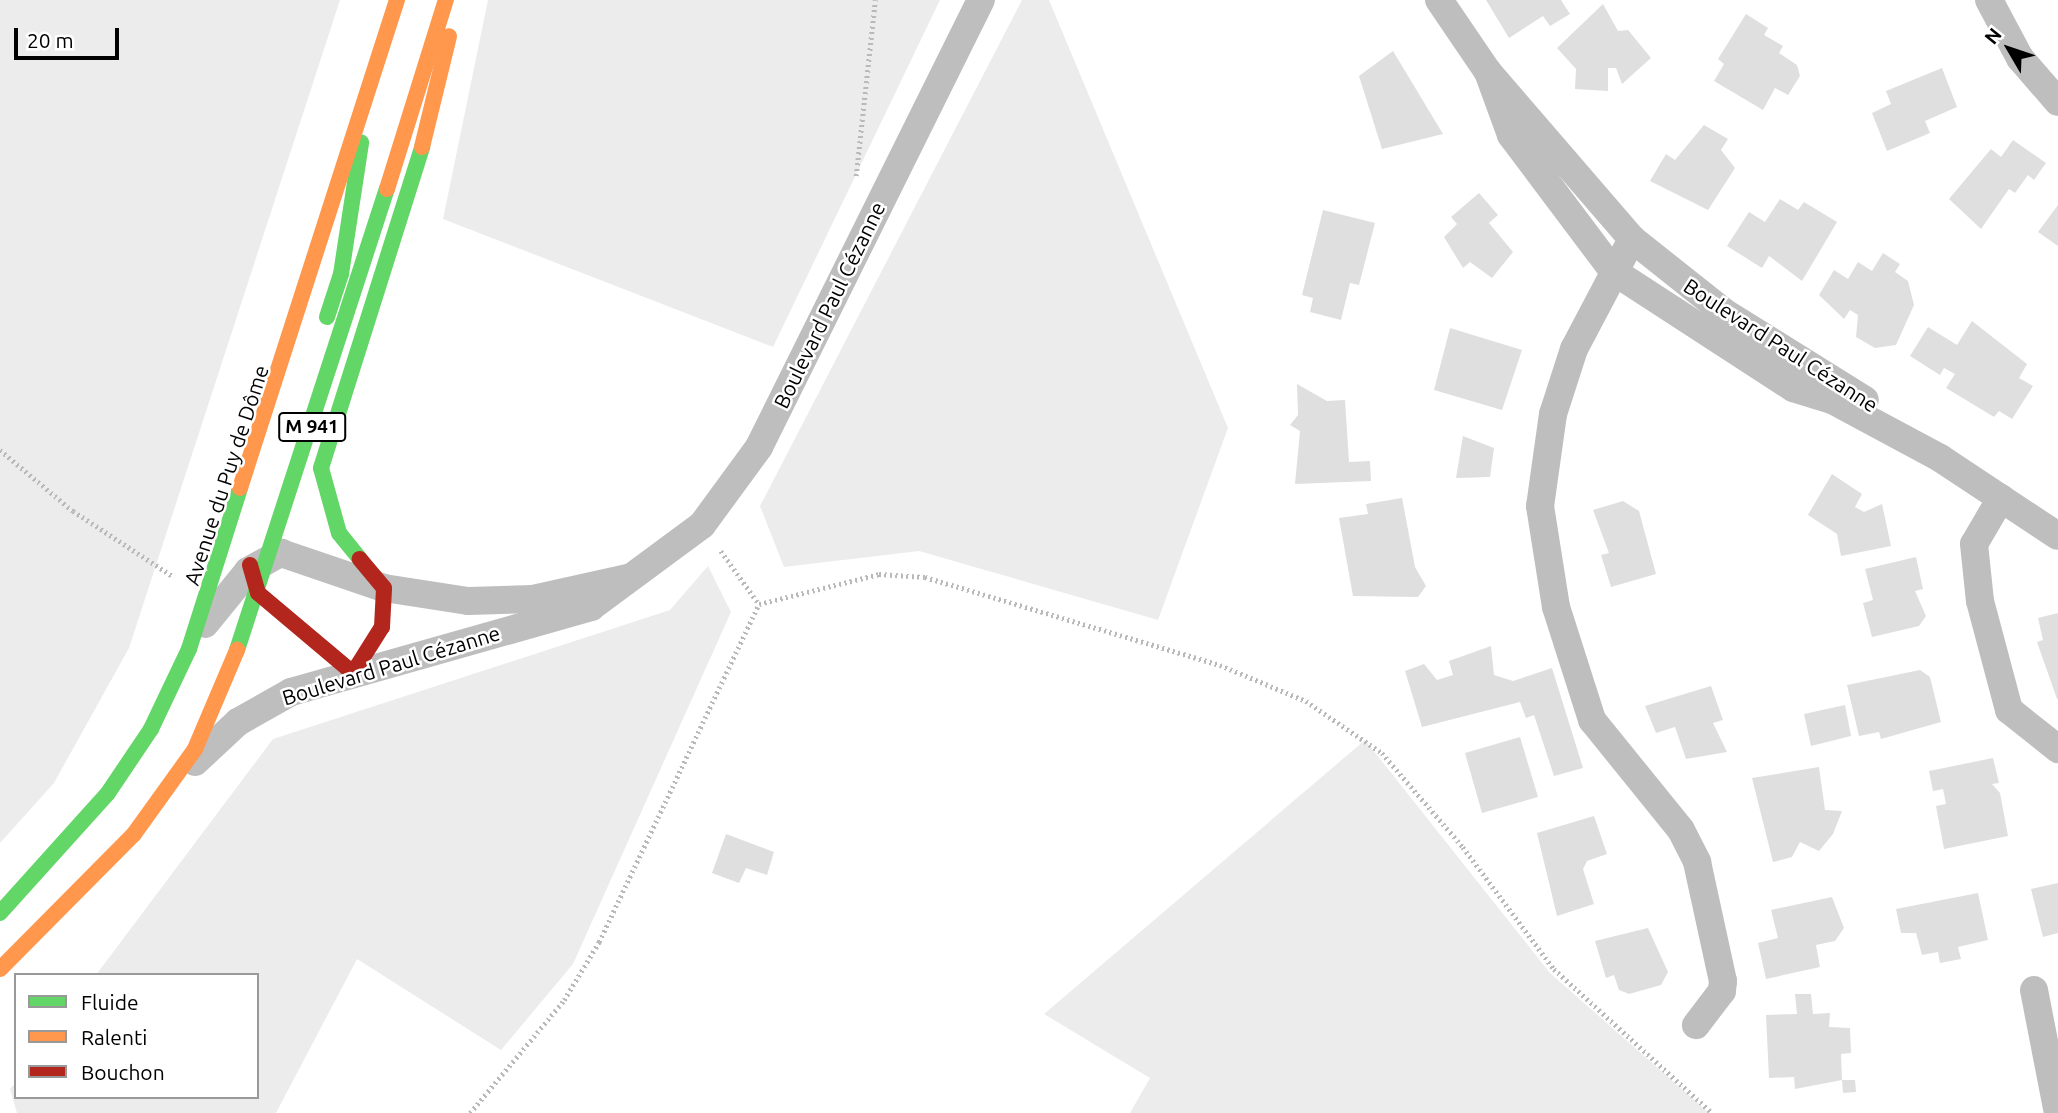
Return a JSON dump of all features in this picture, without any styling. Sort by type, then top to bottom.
[{"type":"main road","name":"Avenue du Puy de Dôme","points":[[0,913],[108,793],[150,729],[189,649],[210,594],[397,0]]},
{"type":"main road","name":"M 941","points":[[276,554],[446,0]]},
{"type":"main road","points":[[253,582],[353,673],[382,627],[384,588],[339,533],[321,468],[435,107],[457,0]]},
{"type":"main road","points":[[0,969],[134,834],[169,788],[215,709],[341,274],[365,105]]},
{"type":"street","name":"Boulevard Paul Cézanne","points":[[169,788],[263,705],[353,673],[591,607],[702,526],[731,492],[778,411],[981,0]]},
{"type":"street","name":"Boulevard Paul Cézanne","points":[[1439,0],[1488,72],[1632,239],[1724,312],[1889,415],[1940,458]]},
{"type":"street","points":[[1989,0],[2020,58],[2058,102]]},
{"type":"street","name":"Boulevard Paul Cézanne","points":[[1488,72],[1507,128],[1613,271],[1793,387],[1832,400],[1940,458],[2058,536]]},
{"type":"street","points":[[1632,239],[1574,349],[1553,414],[1541,467],[1543,546],[1592,720],[1681,830],[1697,862],[1723,981],[1722,991],[1696,1025]]},
{"type":"street","points":[[2001,498],[1974,544],[1980,601],[2009,710],[2058,749]]},
{"type":"street","points":[[189,649],[276,554]]},
{"type":"street","name":"Boulevard Paul Cézanne","points":[[276,554],[384,588],[501,602],[634,577]]},
{"type":"street","points":[[2034,990],[2058,1113]]},
{"type":"path","points":[[855,184],[875,0]]},
{"type":"path","points":[[0,450],[73,511],[210,594]]},
{"type":"path","points":[[702,526],[759,604]]},
{"type":"path","points":[[759,604],[879,574],[925,577],[1220,665],[1306,701],[1382,753],[1463,847],[1554,969],[1712,1113]]},
{"type":"path","points":[[470,1113],[564,1000],[599,942],[759,604]]},
{"type":"shaded area","points":[[0,0],[340,0],[129,648],[54,783],[0,843]]},
{"type":"shaded area","points":[[488,0],[940,0],[773,347],[443,219]]},
{"type":"shaded area","points":[[1022,0],[1049,0],[1228,428],[1158,620],[919,551],[784,567],[760,506]]},
{"type":"shaded area","points":[[708,566],[731,612],[573,964],[501,1050],[357,959],[276,1113],[17,1113],[10,1089],[14,1084],[14,1099],[259,1099],[259,973],[98,973],[273,739],[670,610]]},
{"type":"shaded area","points":[[1365,740],[1550,973],[1709,1113],[1130,1113],[1150,1078],[1044,1014]]},
{"type":"building","points":[[1486,0],[1561,0],[1570,14],[1550,26],[1543,16],[1509,38]]},
{"type":"building","points":[[1603,4],[1618,31],[1628,30],[1651,58],[1622,84],[1616,68],[1608,68],[1608,91],[1575,89],[1576,69],[1557,48]]},
{"type":"building","points":[[1746,14],[1768,28],[1764,35],[1783,46],[1779,53],[1797,65],[1800,76],[1788,95],[1775,88],[1763,110],[1714,81],[1724,64],[1718,59]]},
{"type":"building","points":[[1393,51],[1443,134],[1382,149],[1359,76]]},
{"type":"building","points":[[1942,68],[1957,107],[1925,121],[1930,133],[1887,151],[1872,113],[1891,104],[1886,91]]},
{"type":"building","points":[[1704,125],[1728,139],[1721,150],[1735,168],[1708,210],[1650,181],[1666,154],[1675,160]]},
{"type":"building","points":[[2013,140],[2046,163],[2034,180],[2028,175],[2015,193],[2009,189],[1981,229],[1949,199],[1991,149],[2001,157]]},
{"type":"building","points":[[1479,193],[1498,215],[1489,223],[1513,252],[1492,278],[1470,262],[1463,268],[1444,237],[1457,224],[1451,217]]},
{"type":"building","points":[[1780,199],[1798,210],[1804,202],[1837,222],[1802,281],[1769,256],[1762,268],[1727,246],[1749,212],[1765,222]]},
{"type":"building","points":[[2058,205],[2058,246],[2038,232]]},
{"type":"building","points":[[1323,210],[1375,223],[1359,285],[1350,283],[1341,320],[1310,312],[1313,298],[1302,295]]},
{"type":"building","points":[[1883,253],[1900,264],[1895,272],[1908,281],[1914,305],[1896,345],[1875,348],[1856,337],[1858,315],[1850,310],[1844,319],[1819,295],[1834,270],[1848,279],[1858,262],[1872,271]]},
{"type":"building","points":[[1972,321],[2027,364],[2019,378],[2033,386],[2012,419],[1999,411],[1994,417],[1946,388],[1955,374],[1944,368],[1940,375],[1910,356],[1928,327],[1957,345]]},
{"type":"building","points":[[1450,328],[1522,350],[1502,410],[1434,390]]},
{"type":"building","points":[[1297,384],[1327,401],[1345,400],[1349,462],[1370,461],[1371,481],[1295,484],[1300,431],[1290,425],[1298,415]]},
{"type":"building","points":[[1463,436],[1494,448],[1490,477],[1456,478]]},
{"type":"building","points":[[1832,474],[1862,494],[1855,507],[1864,512],[1882,504],[1891,546],[1841,556],[1837,534],[1808,515]]},
{"type":"building","points":[[1402,498],[1415,567],[1426,586],[1418,597],[1353,596],[1339,518],[1368,514],[1366,504]]},
{"type":"building","points":[[1623,501],[1639,511],[1656,574],[1611,587],[1601,555],[1609,553],[1593,510]]},
{"type":"building","points":[[1916,557],[1923,589],[1915,591],[1926,616],[1919,626],[1872,637],[1863,603],[1873,600],[1865,569]]},
{"type":"building","points":[[2058,613],[2057,699],[2037,642],[2043,640],[2038,618]]},
{"type":"building","points":[[1491,646],[1494,675],[1513,681],[1552,668],[1583,768],[1554,776],[1534,715],[1526,718],[1520,702],[1422,727],[1405,671],[1424,664],[1437,680],[1453,675],[1449,661]]},
{"type":"building","points":[[1920,670],[1930,677],[1941,722],[1881,739],[1879,732],[1859,736],[1847,685]]},
{"type":"building","points":[[1711,686],[1723,720],[1713,723],[1727,752],[1686,759],[1675,727],[1656,733],[1645,706]]},
{"type":"building","points":[[1845,705],[1851,736],[1811,746],[1804,714]]},
{"type":"building","points":[[1520,737],[1538,797],[1482,813],[1465,753]]},
{"type":"building","points":[[1993,758],[1999,783],[1992,784],[2000,793],[2008,836],[1944,849],[1936,806],[1946,804],[1943,789],[1933,791],[1929,771]]},
{"type":"building","points":[[1819,767],[1825,810],[1842,811],[1833,834],[1819,851],[1800,842],[1792,857],[1773,862],[1752,778]]},
{"type":"building","points":[[1594,816],[1607,854],[1587,861],[1583,869],[1594,904],[1557,916],[1537,833]]},
{"type":"building","points":[[726,834],[774,852],[767,875],[746,868],[739,883],[712,873]]},
{"type":"building","points":[[2058,883],[2058,933],[2043,937],[2031,889]]},
{"type":"building","points":[[1978,893],[1988,940],[1958,947],[1961,959],[1940,963],[1938,952],[1922,955],[1916,933],[1901,933],[1896,909]]},
{"type":"building","points":[[1832,897],[1844,928],[1835,941],[1816,945],[1820,967],[1766,979],[1758,943],[1778,938],[1771,910]]},
{"type":"building","points":[[1648,928],[1668,972],[1661,985],[1629,994],[1619,990],[1614,975],[1606,978],[1595,941]]},
{"type":"building","points":[[1795,994],[1811,994],[1813,1014],[1830,1013],[1829,1027],[1850,1028],[1851,1053],[1841,1054],[1842,1080],[1795,1089],[1794,1077],[1769,1078],[1766,1015],[1797,1014]]},
{"type":"building","points":[[1842,1080],[1855,1080],[1856,1092],[1843,1093]]},
{"type":"traffic: fast","points":[[327,317],[341,274],[361,143]]},
{"type":"traffic: fast","points":[[360,559],[339,533],[321,468],[422,147]]},
{"type":"traffic: fast","points":[[237,650],[387,189]]},
{"type":"traffic: fast","points":[[0,913],[108,793],[151,729],[189,649],[240,488]]},
{"type":"traffic: slow","points":[[240,488],[397,0]]},
{"type":"traffic: slow","points":[[387,189],[446,0]]},
{"type":"traffic: slow","points":[[422,147],[449,36]]},
{"type":"traffic: slow","points":[[0,969],[134,834],[195,749],[237,650]]},
{"type":"traffic: jam","points":[[250,565],[258,593],[353,673],[382,627],[384,588],[360,559]]}]
